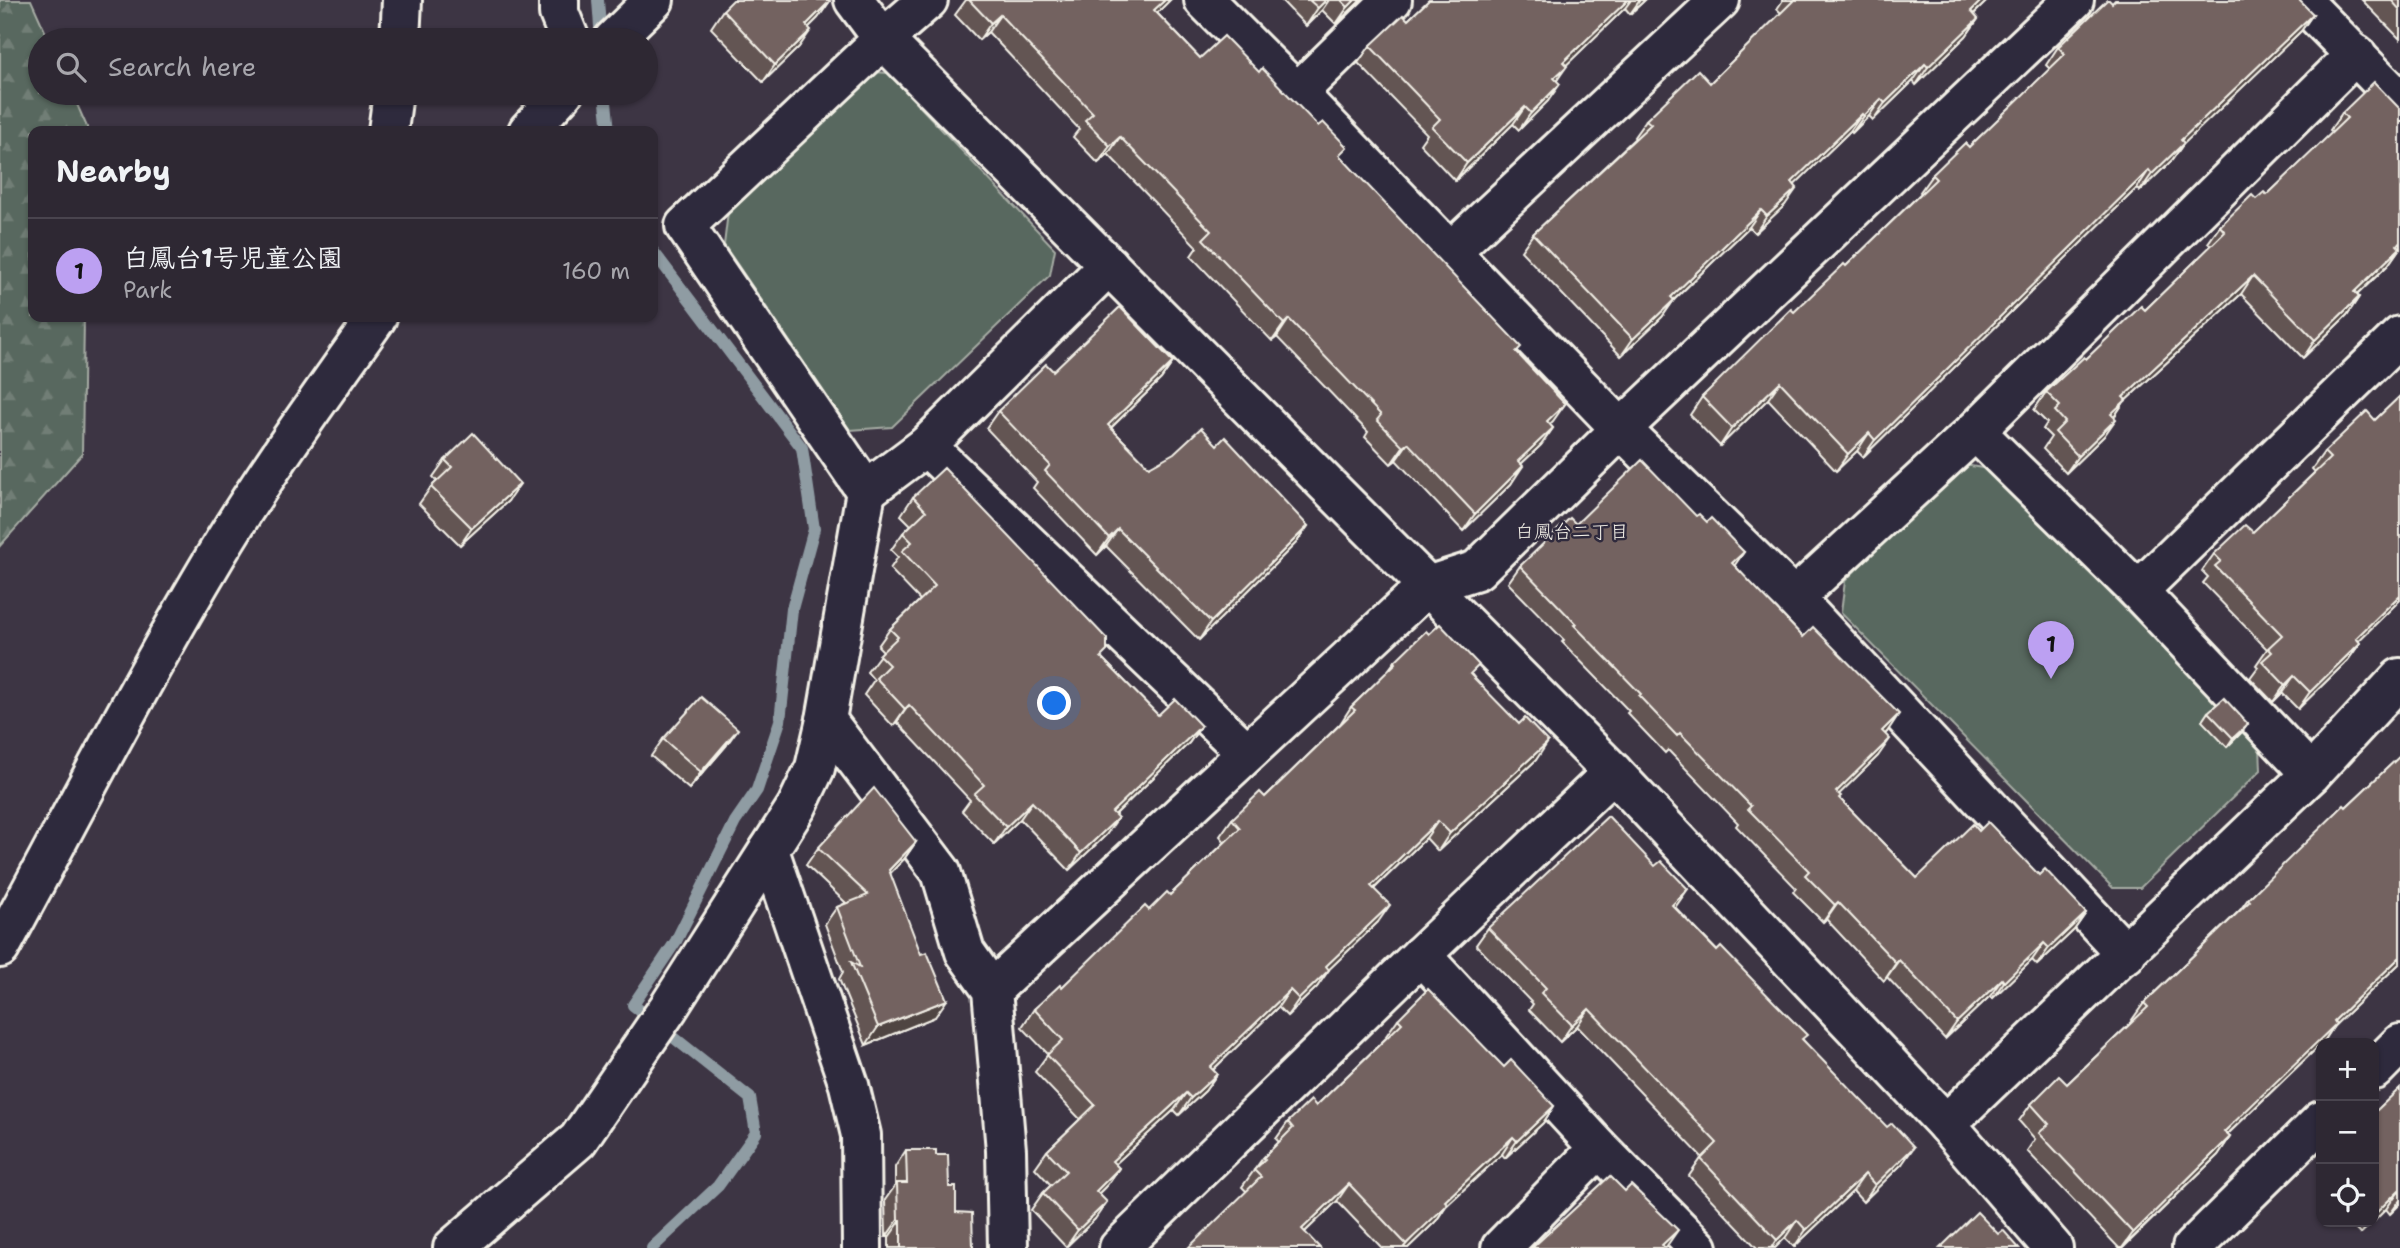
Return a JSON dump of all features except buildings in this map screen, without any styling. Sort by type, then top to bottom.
[{"type":"street","points":[[401,28],[402,0]]},
{"type":"street","points":[[559,0],[559,13],[565,28]]},
{"type":"street","points":[[854,0],[883,39],[1613,772],[1945,1124],[2053,1248]]},
{"type":"street","points":[[866,491],[685,226],[928,0]]},
{"type":"street","points":[[1204,0],[1620,429],[1794,598],[2126,954]]},
{"type":"street","points":[[1297,93],[1392,0]]},
{"type":"street","points":[[1449,253],[1720,0]]},
{"type":"street","points":[[992,990],[1427,586],[1477,570],[1620,429],[2074,0]]},
{"type":"street","points":[[2301,0],[2400,102]]},
{"type":"street","points":[[1794,598],[1975,431],[2356,54]]},
{"type":"street","points":[[389,126],[391,105]]},
{"type":"street","points":[[533,126],[552,105]]},
{"type":"street","points":[[453,1248],[578,1140],[669,1007],[797,806],[815,768],[826,720],[866,491],[926,446],[1109,265]]},
{"type":"street","points":[[0,948],[143,682],[209,566],[278,457],[373,322]]},
{"type":"street","points":[[2138,591],[2400,336]]},
{"type":"street","points":[[1975,431],[2138,591],[2311,774]]},
{"type":"street","points":[[926,446],[1246,752]]},
{"type":"street","points":[[1945,1124],[2126,954],[2311,774],[2400,678]]},
{"type":"street","points":[[826,720],[941,872],[965,952],[992,990],[1006,1150],[1008,1248]]},
{"type":"street","points":[[1119,1248],[1421,954],[1613,772]]},
{"type":"street","points":[[769,850],[849,1085],[861,1135],[862,1248]]},
{"type":"street","points":[[1421,954],[1599,1148],[1698,1248]]},
{"type":"street","points":[[2379,1065],[2400,1044]]},
{"type":"street","points":[[2192,1248],[2316,1126]]},
{"type":"street","points":[[1501,1248],[1599,1148]]},
{"type":"green space","points":[[0,0],[31,0],[44,28],[28,28],[28,105],[77,105],[87,126],[28,126],[28,322],[84,322],[82,454],[0,546]]},
{"type":"green space","points":[[861,71],[888,73],[1055,249],[1050,275],[892,427],[850,430],[724,245],[728,212]]},
{"type":"green space","points":[[1959,464],[1988,469],[2260,746],[2261,770],[2140,888],[2113,888],[1841,613],[1845,581]]},
{"type":"waterway","points":[[598,0],[600,28]]},
{"type":"waterway","points":[[606,105],[608,126]]},
{"type":"waterway","points":[[652,1248],[718,1186],[756,1133],[750,1098],[633,1005],[676,941],[735,822],[757,790],[780,721],[792,609],[814,529],[802,448],[658,258]]},
{"type":"place","name":"白鳳台1号児童公園","points":[[2051,679]]},
{"type":"district","name":"白鳳台二丁目","points":[[1572,531]]}]
